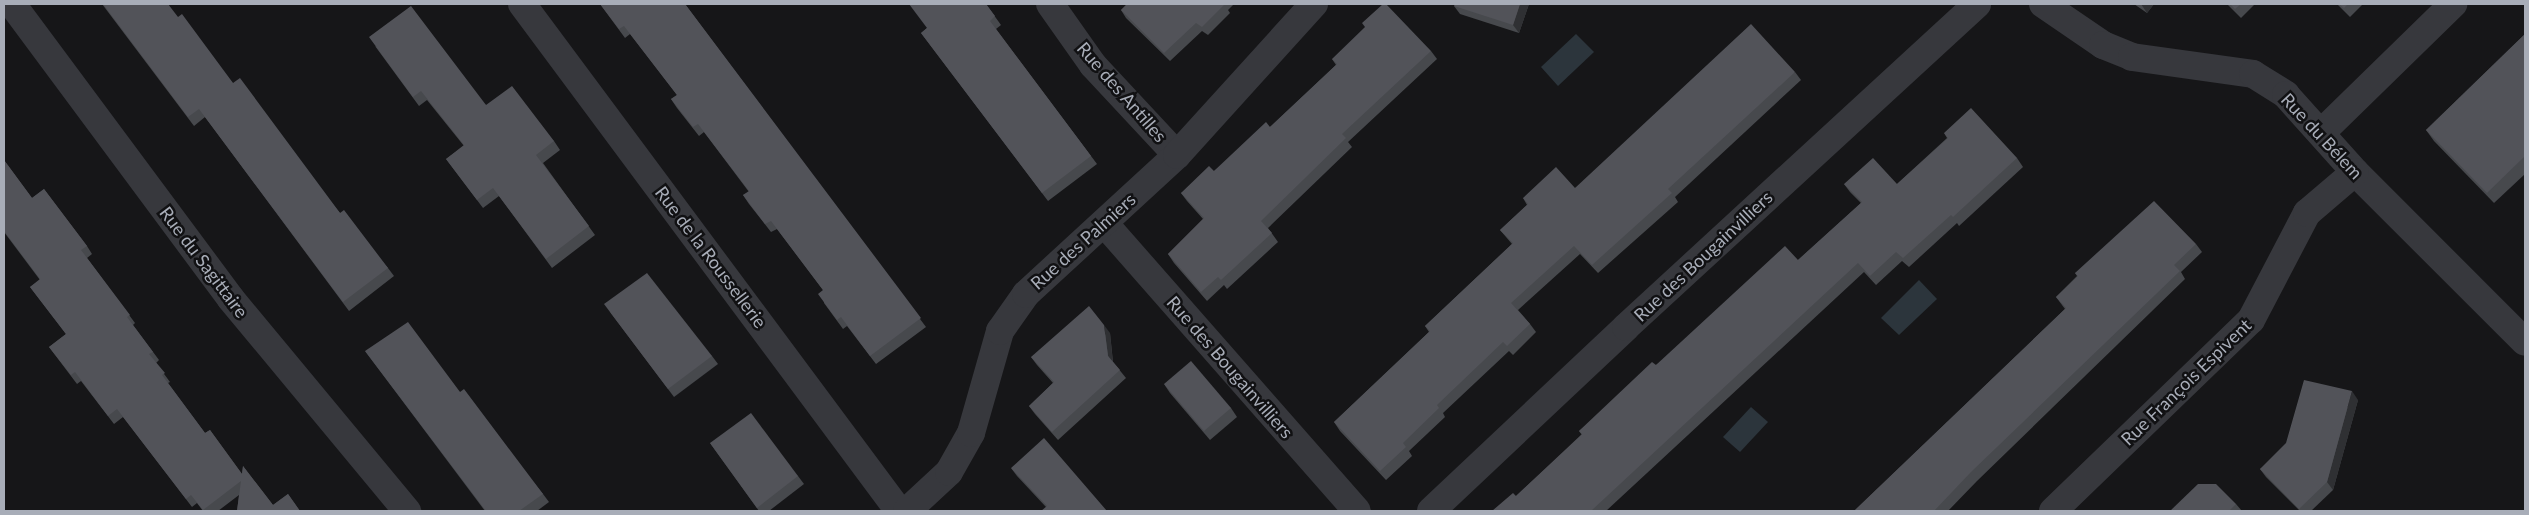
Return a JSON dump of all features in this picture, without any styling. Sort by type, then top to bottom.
[{"type":"street","name":"Rue du Sagittaire","points":[[12,4],[231,299],[406,511]]},
{"type":"street","name":"Rue de la Roussellerie","points":[[522,4],[900,511]]},
{"type":"street","name":"Rue des Antilles","points":[[1050,4],[1093,65],[1177,155]]},
{"type":"street","name":"Rue des Palmiers","points":[[907,511],[949,472],[967,441],[1000,331],[1026,294],[1177,155],[1314,4]]},
{"type":"street","name":"Rue des Bougainvilliers","points":[[1431,511],[1633,320],[1977,4]]},
{"type":"street","name":"Rue du Bélem","points":[[2043,4],[2103,45],[2132,56],[2254,74],[2286,94],[2355,172],[2525,342]]},
{"type":"street","points":[[2321,133],[2453,4]]},
{"type":"street","name":"Rue François Espivent","points":[[2053,511],[2251,320],[2307,213],[2355,172]]},
{"type":"street","name":"Rue des Bougainvilliers","points":[[1104,223],[1357,511]]},
{"type":"shaded area","points":[[1576,34],[1594,52],[1558,86],[1541,67]]},
{"type":"shaded area","points":[[1919,280],[1937,299],[1899,335],[1881,318]]},
{"type":"shaded area","points":[[1751,407],[1768,422],[1740,452],[1723,437]]},
{"type":"building","points":[[103,4],[168,4],[178,17],[182,14],[233,83],[240,78],[340,213],[344,210],[388,268],[343,302],[199,109],[188,117]]},
{"type":"building","points":[[600,4],[685,4],[921,318],[870,356],[841,317],[837,320],[818,294],[823,290],[771,221],[765,224],[743,195],[749,191],[698,124],[693,127],[671,99],[677,95],[624,26],[619,29]]},
{"type":"building","points":[[909,4],[986,4],[995,16],[990,21],[1091,156],[1042,193],[921,33],[927,28]]},
{"type":"building","points":[[1127,4],[1224,5],[1202,27],[1196,23],[1164,53],[1121,10]]},
{"type":"building","points":[[1383,4],[1386,4],[1431,51],[1342,134],[1346,138],[1261,221],[1272,233],[1221,280],[1218,277],[1201,292],[1168,254],[1204,218],[1181,193],[1209,166],[1214,171],[1266,122],[1270,127],[1337,64],[1332,59],[1365,27],[1362,23]]},
{"type":"building","points":[[1455,4],[1520,4],[1513,25],[1454,6]]},
{"type":"building","points":[[2230,4],[2241,4],[2235,9]]},
{"type":"building","points":[[2339,4],[2348,4],[2344,8]]},
{"type":"building","points":[[411,6],[486,105],[512,86],[554,141],[536,155],[589,226],[546,259],[493,188],[477,200],[446,159],[464,145],[421,91],[413,97],[369,37]]},
{"type":"building","points":[[1751,24],[1795,72],[1668,189],[1672,193],[1592,265],[1574,246],[1511,303],[1530,324],[1507,346],[1503,342],[1437,405],[1439,408],[1403,443],[1406,447],[1380,471],[1334,422],[1430,331],[1425,326],[1513,243],[1500,230],[1528,204],[1523,198],[1556,167],[1575,188]]},
{"type":"building","points":[[2525,34],[2525,156],[2487,193],[2426,130]]},
{"type":"building","points":[[1971,108],[2017,158],[1953,217],[1951,215],[1903,258],[1896,252],[1870,276],[1858,263],[1591,511],[1492,511],[1513,493],[1516,496],[1582,434],[1579,431],[1652,362],[1656,365],[1785,246],[1798,260],[1862,202],[1844,184],[1873,158],[1897,184],[1948,138],[1944,133]]},
{"type":"building","points":[[4,160],[32,198],[44,189],[87,246],[81,250],[130,315],[127,317],[153,352],[149,354],[165,373],[162,375],[205,433],[210,430],[242,474],[243,466],[273,505],[288,494],[300,511],[237,511],[241,481],[203,510],[191,495],[186,499],[117,409],[108,416],[75,372],[71,375],[49,347],[66,334],[30,287],[40,279],[4,231]]},
{"type":"building","points":[[2154,201],[2196,244],[2174,265],[2180,271],[1971,472],[1934,511],[1854,511],[2066,308],[2056,297],[2078,276],[2075,273]]},
{"type":"building","points":[[647,273],[712,356],[668,389],[604,304]]},
{"type":"building","points":[[1089,306],[1104,325],[1108,356],[1120,370],[1052,432],[1029,406],[1054,382],[1031,357]]},
{"type":"building","points":[[408,322],[460,392],[464,389],[543,494],[519,511],[486,511],[365,351]]},
{"type":"building","points":[[1191,361],[1231,408],[1204,431],[1164,384]]},
{"type":"building","points":[[2304,380],[2352,391],[2327,482],[2299,509],[2260,469],[2286,443]]},
{"type":"building","points":[[751,413],[798,476],[757,508],[710,443]]},
{"type":"building","points":[[1044,438],[1107,511],[1041,511],[1047,506],[1011,468]]},
{"type":"building","points":[[2198,484],[2216,484],[2236,504],[2229,511],[2170,511]]}]
